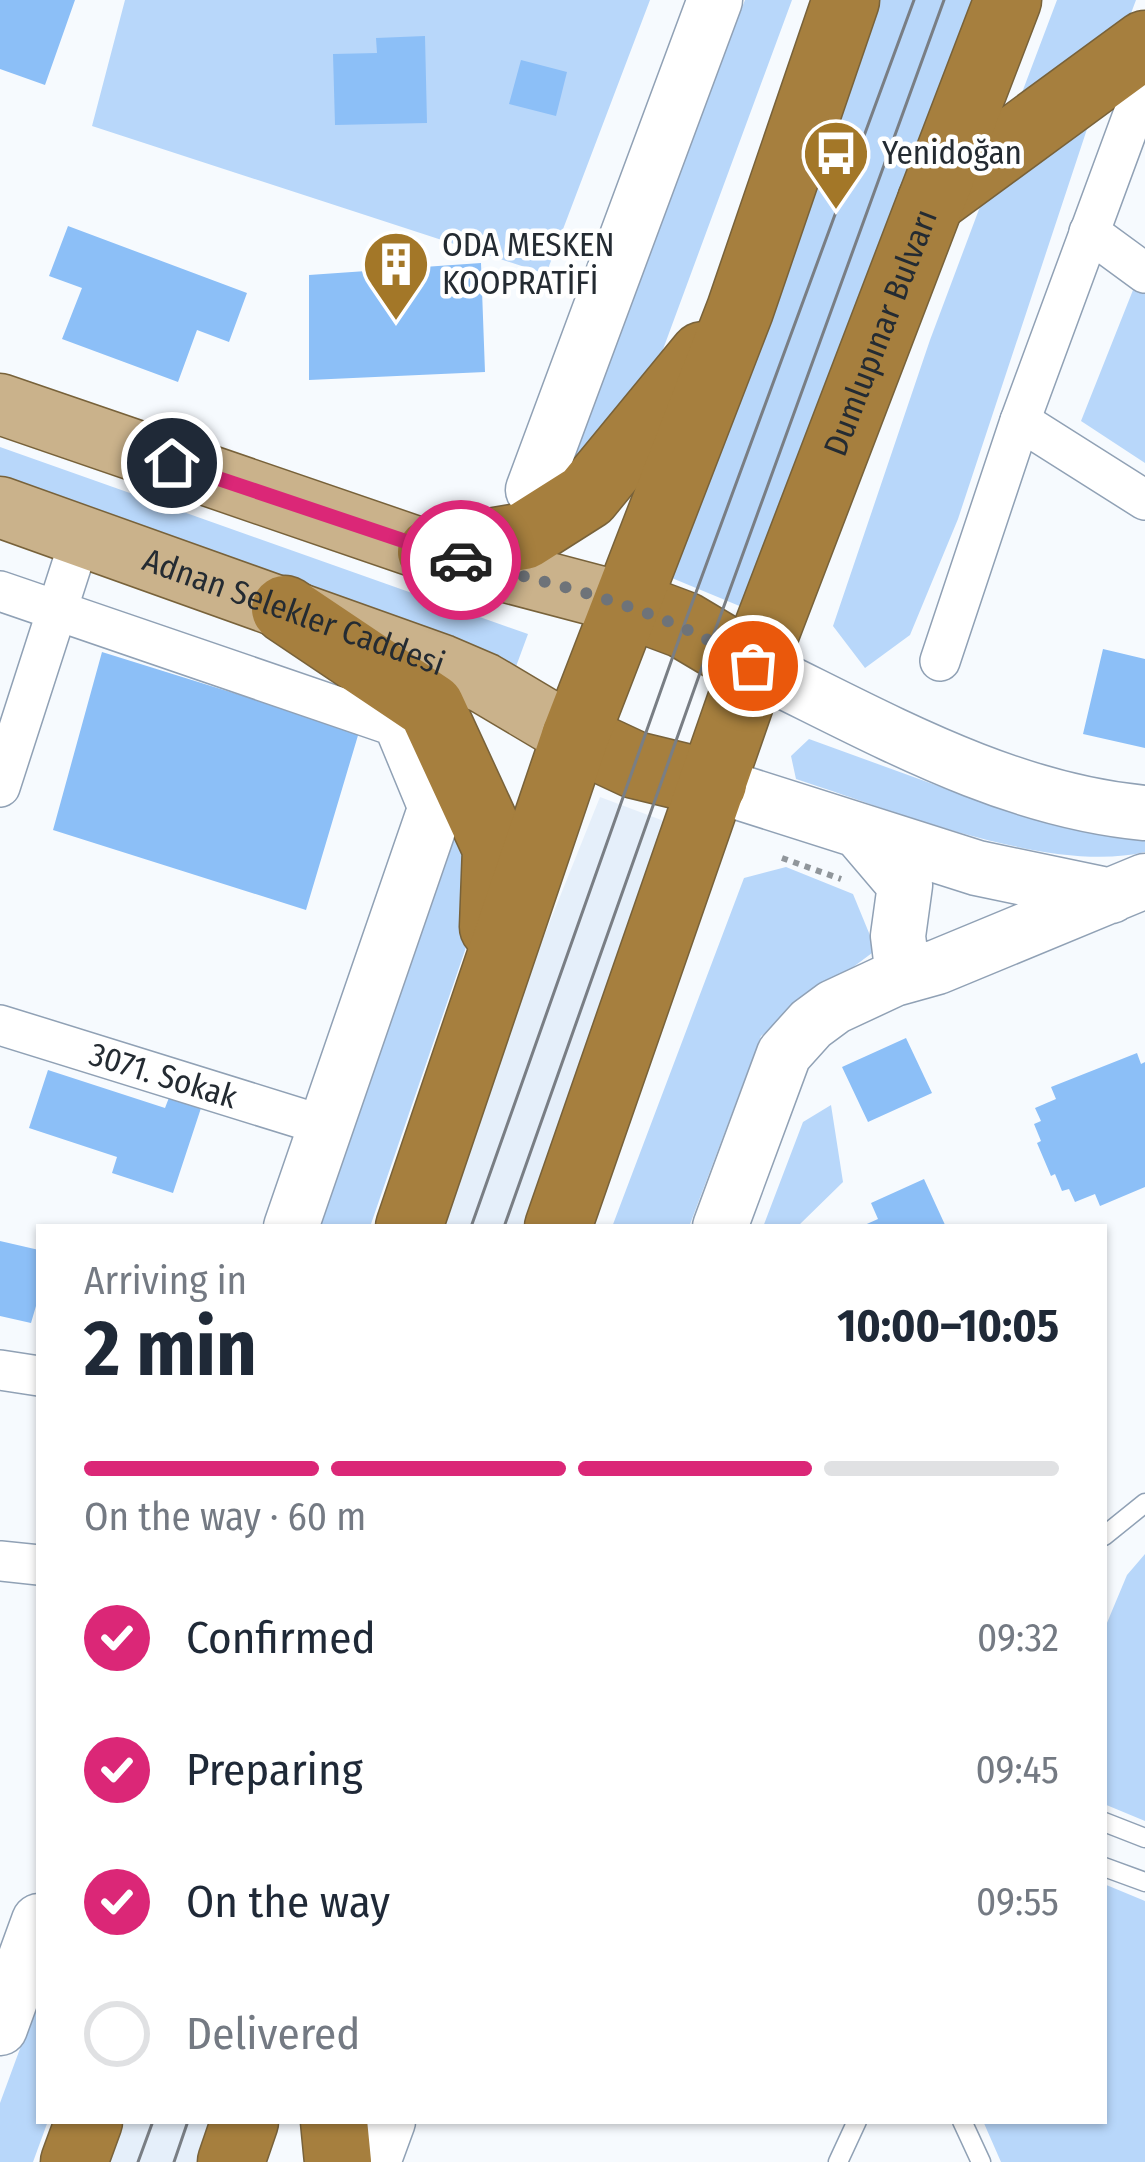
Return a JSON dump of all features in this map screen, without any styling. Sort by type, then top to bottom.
[{"type":"highway","points":[[410,1224],[575,737],[740,310],[846,0]]},
{"type":"highway","name":"Dumlupınar Bulvarı","points":[[559,1224],[753,666],[1008,0]]},
{"type":"highway","points":[[931,201],[1145,44]]},
{"type":"highway","points":[[431,552],[524,536],[587,496],[740,310]]},
{"type":"highway","points":[[628,604],[684,625],[753,666]]},
{"type":"highway","points":[[285,609],[431,707],[496,848],[490,989]]},
{"type":"highway","points":[[575,737],[635,765],[713,784]]},
{"type":"highway","points":[[74,2162],[88,2124]]},
{"type":"highway","points":[[231,2162],[243,2124]]},
{"type":"highway","points":[[334,2124],[338,2162]]},
{"type":"main road","points":[[0,404],[431,552],[628,604]]},
{"type":"main road","name":"Adnan Selekler Caddesi","points":[[0,507],[463,674],[575,737]]},
{"type":"street","points":[[533,490],[715,0]]},
{"type":"street","points":[[940,661],[1020,421],[1145,82]]},
{"type":"street","points":[[1089,232],[1145,273]]},
{"type":"street","points":[[1020,421],[1145,500]]},
{"type":"street","points":[[2,778],[81,536]]},
{"type":"street","points":[[0,591],[394,726],[432,818],[292,1224]]},
{"type":"street","points":[[753,666],[953,764],[1092,808],[1145,813]]},
{"type":"street","points":[[713,784],[790,835],[859,831],[977,868],[1128,888]]},
{"type":"street","points":[[859,831],[905,885],[898,936],[902,976]]},
{"type":"street","points":[[721,1224],[784,1054],[812,1024],[834,1007],[902,976],[937,967],[1128,888]]},
{"type":"street","name":"3071. Sokak","points":[[0,1024],[325,1126]]},
{"type":"street","points":[[0,1370],[36,1376]]},
{"type":"street","points":[[0,1561],[36,1564]]},
{"type":"street","points":[[0,2028],[10,1970],[36,1926]]},
{"type":"street","points":[[373,2162],[387,2124]]},
{"type":"lane","points":[[1107,1534],[1145,1503]]},
{"type":"lane","points":[[1107,1823],[1145,1838]]},
{"type":"lane","points":[[1107,1868],[1145,1882]]},
{"type":"lane","points":[[838,2162],[856,2124]]},
{"type":"lane","points":[[963,2124],[981,2162]]},
{"type":"shaded area","points":[[125,0],[650,0],[546,274],[92,126]]},
{"type":"shaded area","points":[[745,0],[792,0],[641,409],[557,476]]},
{"type":"shaded area","points":[[876,0],[986,0],[754,612],[667,576]]},
{"type":"shaded area","points":[[1057,0],[1136,0],[1124,32],[1012,119]]},
{"type":"shaded area","points":[[1088,126],[958,519],[910,635],[865,668],[833,626],[984,196]]},
{"type":"shaded area","points":[[1135,285],[1145,292],[1145,463],[1081,421]]},
{"type":"shaded area","points":[[0,447],[528,634],[514,672],[0,485]]},
{"type":"shaded area","points":[[809,739],[1007,811],[1121,837],[1145,837],[1145,852],[1107,857],[1063,855],[970,835],[876,806],[796,779],[791,756]]},
{"type":"shaded area","points":[[459,796],[473,927],[371,1224],[321,1224],[450,852],[445,802]]},
{"type":"shaded area","points":[[600,797],[672,824],[533,1224],[435,1224]]},
{"type":"shaded area","points":[[786,867],[853,894],[876,950],[761,1036],[690,1224],[613,1224],[744,878]]},
{"type":"shaded area","points":[[831,1105],[843,1182],[800,1224],[764,1224],[803,1122]]},
{"type":"shaded area","points":[[1145,1554],[1145,1821],[1107,1805],[1107,1623],[1127,1575]]},
{"type":"shaded area","points":[[1107,1885],[1145,1901],[1145,2162],[1001,2162],[984,2124],[1107,2124]]},
{"type":"shaded area","points":[[36,2005],[36,2124],[47,2124],[33,2162],[0,2162],[0,2103]]},
{"type":"shaded area","points":[[122,2124],[210,2124],[196,2162],[108,2162]]},
{"type":"building","points":[[0,0],[75,0],[45,85],[0,69]]},
{"type":"building","points":[[425,36],[427,123],[335,125],[333,54],[377,53],[376,38]]},
{"type":"building","points":[[521,60],[567,72],[556,116],[509,104]]},
{"type":"building","points":[[68,226],[247,293],[229,342],[197,330],[178,382],[62,339],[82,288],[49,276]]},
{"type":"building","name":"ODA MESKEN KOOPRATİFİ","points":[[481,263],[485,372],[309,380],[309,275]]},
{"type":"building","points":[[1103,649],[1145,659],[1145,748],[1083,734]]},
{"type":"building","points":[[102,652],[359,732],[306,910],[53,830]]},
{"type":"building","points":[[906,1038],[932,1093],[868,1122],[842,1067]]},
{"type":"building","points":[[1137,1053],[1141,1064],[1145,1062],[1145,1187],[1100,1206],[1095,1194],[1075,1202],[1069,1189],[1062,1191],[1055,1174],[1051,1176],[1037,1143],[1041,1141],[1034,1124],[1041,1121],[1035,1108],[1056,1099],[1051,1087]]},
{"type":"building","points":[[48,1070],[165,1108],[170,1095],[202,1105],[173,1193],[112,1173],[117,1157],[29,1128]]},
{"type":"building","points":[[924,1179],[945,1224],[867,1224],[878,1219],[871,1203]]},
{"type":"building","points":[[0,1241],[36,1249],[36,1306],[31,1323],[0,1316]]},
{"type":"tram line","points":[[472,1224],[684,625],[914,0]]},
{"type":"tram line","points":[[505,1224],[944,0]]},
{"type":"tram line","points":[[138,2162],[152,2124]]},
{"type":"tram line","points":[[174,2162],[187,2124]]},
{"type":"way so far","points":[[461,560],[628,604],[684,625],[753,666]]},
{"type":"place","name":"Yenidoğan","points":[[836,212]]},
{"type":"place","name":"ODA MESKEN KOOPRATİFİ","points":[[396,323]]},
{"type":"route","points":[[172,463],[461,560]]}]
